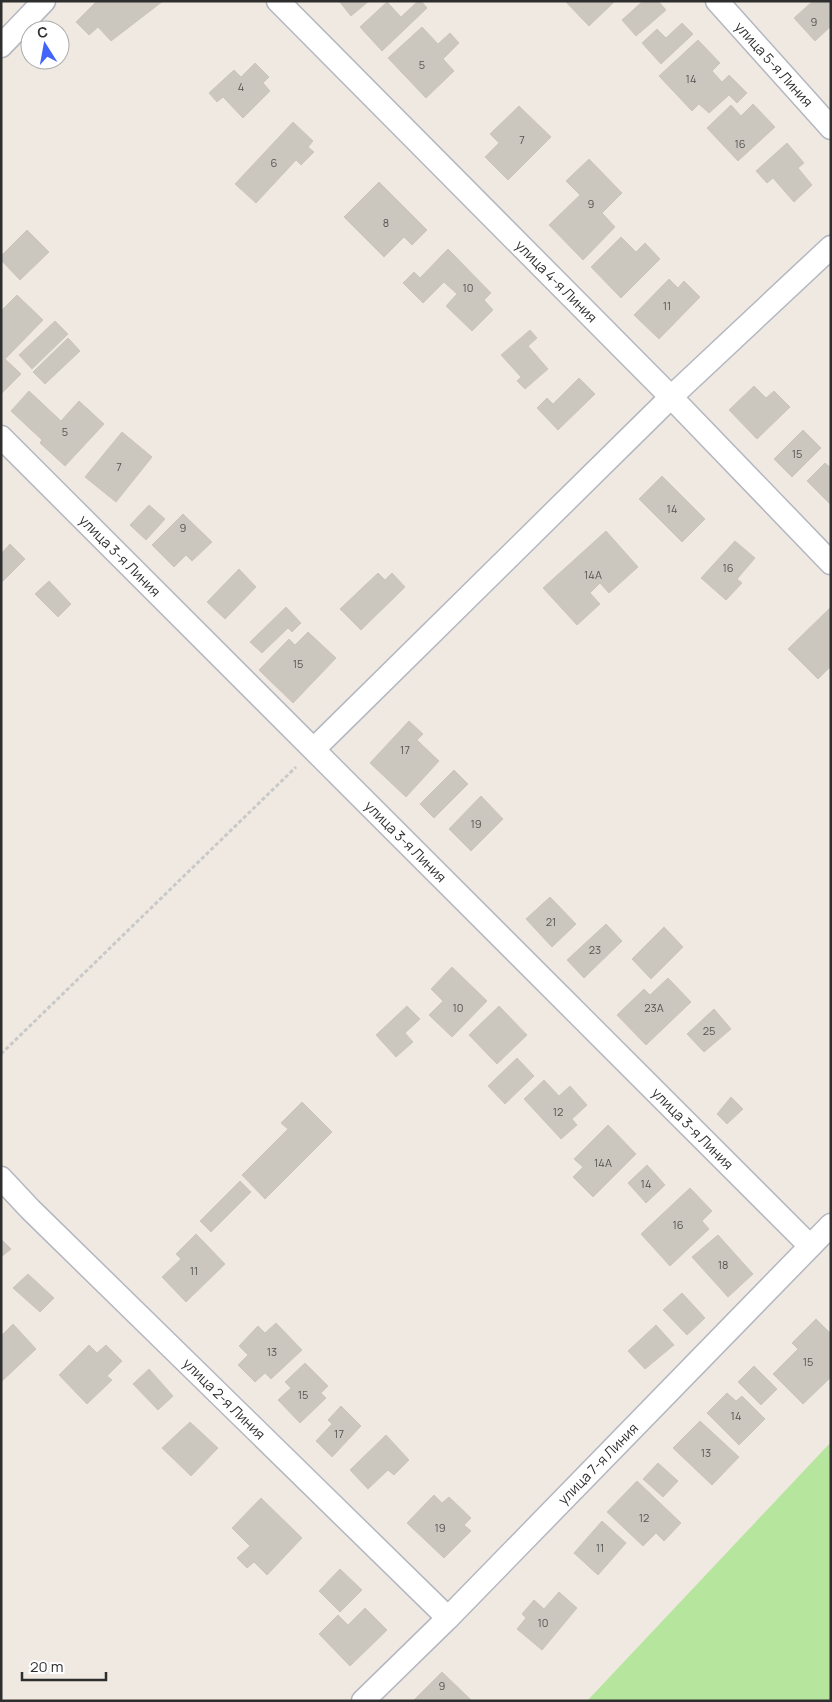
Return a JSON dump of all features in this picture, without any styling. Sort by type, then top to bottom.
[{"type":"street","points":[[1,46],[44,1]]},
{"type":"street","name":"улица 4-я Линия","points":[[278,1],[671,397],[831,564]]},
{"type":"street","name":"улица 5-я Линия","points":[[717,1],[831,128]]},
{"type":"street","points":[[314,749],[671,397],[831,247]]},
{"type":"street","name":"улица 3-я Линия","points":[[1,437],[810,1246]]},
{"type":"street","name":"улица 2-я Линия","points":[[1,1178],[30,1209],[448,1618]]},
{"type":"street","name":"улица 7-я Линия","points":[[363,1701],[448,1618],[831,1225]]},
{"type":"path","points":[[1,1054],[314,749]]},
{"type":"green space","points":[[831,1442],[831,1701],[587,1701]]},
{"type":"building","points":[[97,1],[163,1],[111,41],[98,27],[89,35],[76,22]]},
{"type":"building","points":[[339,1],[369,1],[351,16]]},
{"type":"building","points":[[418,1],[421,1],[427,8],[382,51],[360,27],[387,2],[401,17]]},
{"type":"building","points":[[565,1],[615,1],[589,26]]},
{"type":"building","points":[[643,1],[658,1],[666,10],[636,36],[622,20]]},
{"type":"building","points":[[813,1],[831,1],[831,26],[815,41],[794,18]]},
{"type":"building","points":[[682,23],[693,34],[661,64],[642,43],[657,29],[666,38]]},
{"type":"building","points":[[422,27],[438,44],[450,33],[459,43],[443,59],[454,71],[426,98],[388,58]]},
{"type":"building","points":[[698,40],[720,63],[712,71],[722,82],[729,75],[747,93],[737,103],[729,95],[709,113],[699,104],[692,111],[659,76]]},
{"type":"building","points":[[255,63],[269,77],[263,83],[270,91],[243,118],[223,97],[217,102],[209,93],[234,70],[241,77]]},
{"type":"building","points":[[753,104],[775,127],[738,161],[707,128],[731,105],[741,116]]},
{"type":"building","points":[[519,106],[551,137],[508,180],[485,157],[499,143],[490,134]]},
{"type":"building","points":[[293,122],[313,141],[308,147],[314,152],[301,165],[296,160],[256,203],[235,184]]},
{"type":"building","points":[[787,143],[804,163],[798,168],[812,185],[794,202],[773,178],[767,183],[756,171]]},
{"type":"building","points":[[589,159],[622,193],[602,213],[615,227],[583,260],[549,225],[580,195],[566,181]]},
{"type":"building","points":[[379,182],[427,230],[412,245],[404,237],[384,257],[344,217]]},
{"type":"building","points":[[27,230],[49,252],[20,280],[1,260],[1,256]]},
{"type":"building","points":[[621,237],[636,252],[645,243],[660,259],[621,298],[591,267]]},
{"type":"building","points":[[448,249],[491,293],[484,300],[493,310],[472,331],[446,306],[457,294],[444,282],[423,303],[403,283],[414,272],[420,278]]},
{"type":"building","points":[[669,279],[678,288],[684,281],[700,297],[659,339],[634,315]]},
{"type":"building","points":[[17,295],[43,320],[5,359],[21,374],[1,394],[1,311]]},
{"type":"building","points":[[55,321],[68,334],[32,369],[19,355]]},
{"type":"building","points":[[530,330],[537,338],[528,346],[548,369],[525,389],[517,381],[521,377],[501,355]]},
{"type":"building","points":[[68,338],[80,351],[45,384],[33,372]]},
{"type":"building","points":[[579,378],[595,394],[558,430],[537,408],[547,398],[553,404]]},
{"type":"building","points":[[754,386],[766,398],[774,391],[790,407],[757,439],[729,410]]},
{"type":"building","points":[[29,391],[61,421],[79,401],[104,424],[65,466],[40,443],[42,440],[11,411]]},
{"type":"building","points":[[803,430],[821,448],[792,477],[774,459]]},
{"type":"building","points":[[122,432],[152,457],[116,502],[85,477]]},
{"type":"building","points":[[825,463],[831,468],[831,505],[807,481]]},
{"type":"building","points":[[662,476],[705,519],[682,542],[639,499]]},
{"type":"building","points":[[149,505],[165,519],[146,540],[130,525]]},
{"type":"building","points":[[183,514],[212,542],[192,561],[186,555],[174,567],[152,545]]},
{"type":"building","points":[[606,531],[638,567],[609,593],[600,583],[590,593],[600,604],[577,625],[543,588]]},
{"type":"building","points":[[735,541],[755,558],[737,579],[742,583],[726,600],[701,578]]},
{"type":"building","points":[[10,544],[25,559],[1,583],[1,554]]},
{"type":"building","points":[[239,569],[256,587],[225,619],[207,602]]},
{"type":"building","points":[[378,573],[385,580],[392,573],[405,587],[361,630],[340,609]]},
{"type":"building","points":[[49,581],[71,604],[58,617],[35,594]]},
{"type":"building","points":[[286,607],[301,623],[292,632],[288,628],[262,653],[250,642]]},
{"type":"building","points":[[831,607],[831,666],[818,679],[788,649]]},
{"type":"building","points":[[308,632],[336,658],[293,703],[259,670],[289,639],[295,645]]},
{"type":"building","points":[[409,721],[423,734],[417,740],[439,761],[406,797],[370,763]]},
{"type":"building","points":[[454,770],[468,784],[434,818],[420,804]]},
{"type":"building","points":[[481,796],[503,819],[471,851],[449,829]]},
{"type":"building","points":[[550,897],[576,924],[552,947],[526,919]]},
{"type":"building","points":[[606,924],[622,941],[584,978],[567,960]]},
{"type":"building","points":[[664,927],[683,947],[651,979],[632,959]]},
{"type":"building","points":[[452,967],[487,1001],[452,1037],[429,1015],[443,1001],[431,989]]},
{"type":"building","points":[[668,978],[691,1002],[646,1045],[617,1015],[644,989],[650,995]]},
{"type":"building","points":[[407,1006],[420,1019],[405,1033],[413,1042],[396,1057],[376,1035]]},
{"type":"building","points":[[499,1006],[527,1035],[497,1064],[469,1035]]},
{"type":"building","points":[[714,1009],[731,1029],[704,1052],[687,1034]]},
{"type":"building","points":[[517,1058],[534,1076],[505,1104],[488,1086]]},
{"type":"building","points":[[544,1080],[559,1096],[570,1086],[587,1105],[572,1119],[577,1125],[561,1139],[524,1099]]},
{"type":"building","points":[[731,1097],[743,1109],[727,1124],[717,1114]]},
{"type":"building","points":[[302,1102],[332,1132],[265,1199],[242,1175],[288,1129],[281,1123]]},
{"type":"building","points":[[608,1125],[636,1154],[593,1197],[573,1177],[583,1167],[574,1159]]},
{"type":"building","points":[[647,1165],[665,1185],[646,1203],[628,1183]]},
{"type":"building","points":[[240,1181],[251,1192],[211,1232],[200,1221]]},
{"type":"building","points":[[690,1188],[712,1211],[702,1221],[709,1229],[670,1266],[641,1234]]},
{"type":"building","points":[[196,1234],[225,1264],[186,1302],[162,1277],[181,1259],[176,1254]]},
{"type":"building","points":[[718,1235],[753,1274],[728,1297],[692,1257]]},
{"type":"building","points":[[1,1239],[11,1249],[1,1257]]},
{"type":"building","points":[[28,1274],[54,1298],[40,1312],[13,1288]]},
{"type":"building","points":[[682,1293],[705,1318],[687,1335],[663,1310]]},
{"type":"building","points":[[816,1319],[831,1334],[831,1377],[803,1404],[773,1374],[798,1349],[792,1343]]},
{"type":"building","points":[[276,1323],[302,1350],[271,1379],[265,1373],[255,1382],[238,1365],[248,1355],[239,1346],[258,1326],[265,1333]]},
{"type":"building","points":[[13,1324],[36,1349],[1,1382],[1,1346],[3,1344],[1,1336]]},
{"type":"building","points":[[656,1325],[674,1345],[645,1369],[628,1351]]},
{"type":"building","points":[[89,1345],[97,1353],[106,1345],[122,1361],[107,1376],[112,1380],[87,1404],[59,1375]]},
{"type":"building","points":[[305,1363],[328,1386],[321,1393],[326,1398],[300,1423],[278,1400],[291,1388],[285,1382]]},
{"type":"building","points":[[754,1366],[777,1389],[761,1405],[738,1382]]},
{"type":"building","points":[[149,1369],[173,1396],[158,1410],[133,1384]]},
{"type":"building","points":[[727,1393],[736,1401],[742,1396],[765,1419],[739,1445],[707,1413]]},
{"type":"building","points":[[341,1406],[361,1426],[332,1457],[316,1441],[332,1424],[328,1420]]},
{"type":"building","points":[[700,1421],[739,1457],[712,1485],[673,1448]]},
{"type":"building","points":[[190,1422],[218,1448],[191,1476],[162,1448]]},
{"type":"building","points":[[386,1435],[409,1460],[394,1475],[388,1470],[368,1489],[350,1470]]},
{"type":"building","points":[[658,1463],[678,1481],[663,1497],[643,1479]]},
{"type":"building","points":[[637,1481],[681,1523],[664,1541],[656,1533],[643,1546],[607,1512]]},
{"type":"building","points":[[434,1495],[442,1503],[449,1497],[471,1518],[464,1525],[471,1531],[444,1558],[407,1523]]},
{"type":"building","points":[[261,1498],[302,1538],[267,1575],[254,1562],[247,1568],[237,1558],[250,1546],[232,1528]]},
{"type":"building","points":[[602,1521],[626,1543],[598,1575],[574,1553]]},
{"type":"building","points":[[340,1569],[362,1590],[340,1612],[319,1591]]},
{"type":"building","points":[[559,1592],[577,1608],[542,1650],[517,1629],[526,1618],[522,1614],[534,1600],[544,1609]]},
{"type":"building","points":[[365,1608],[387,1630],[350,1666],[319,1634],[338,1615],[348,1625]]},
{"type":"building","points":[[442,1672],[472,1701],[413,1701]]}]
